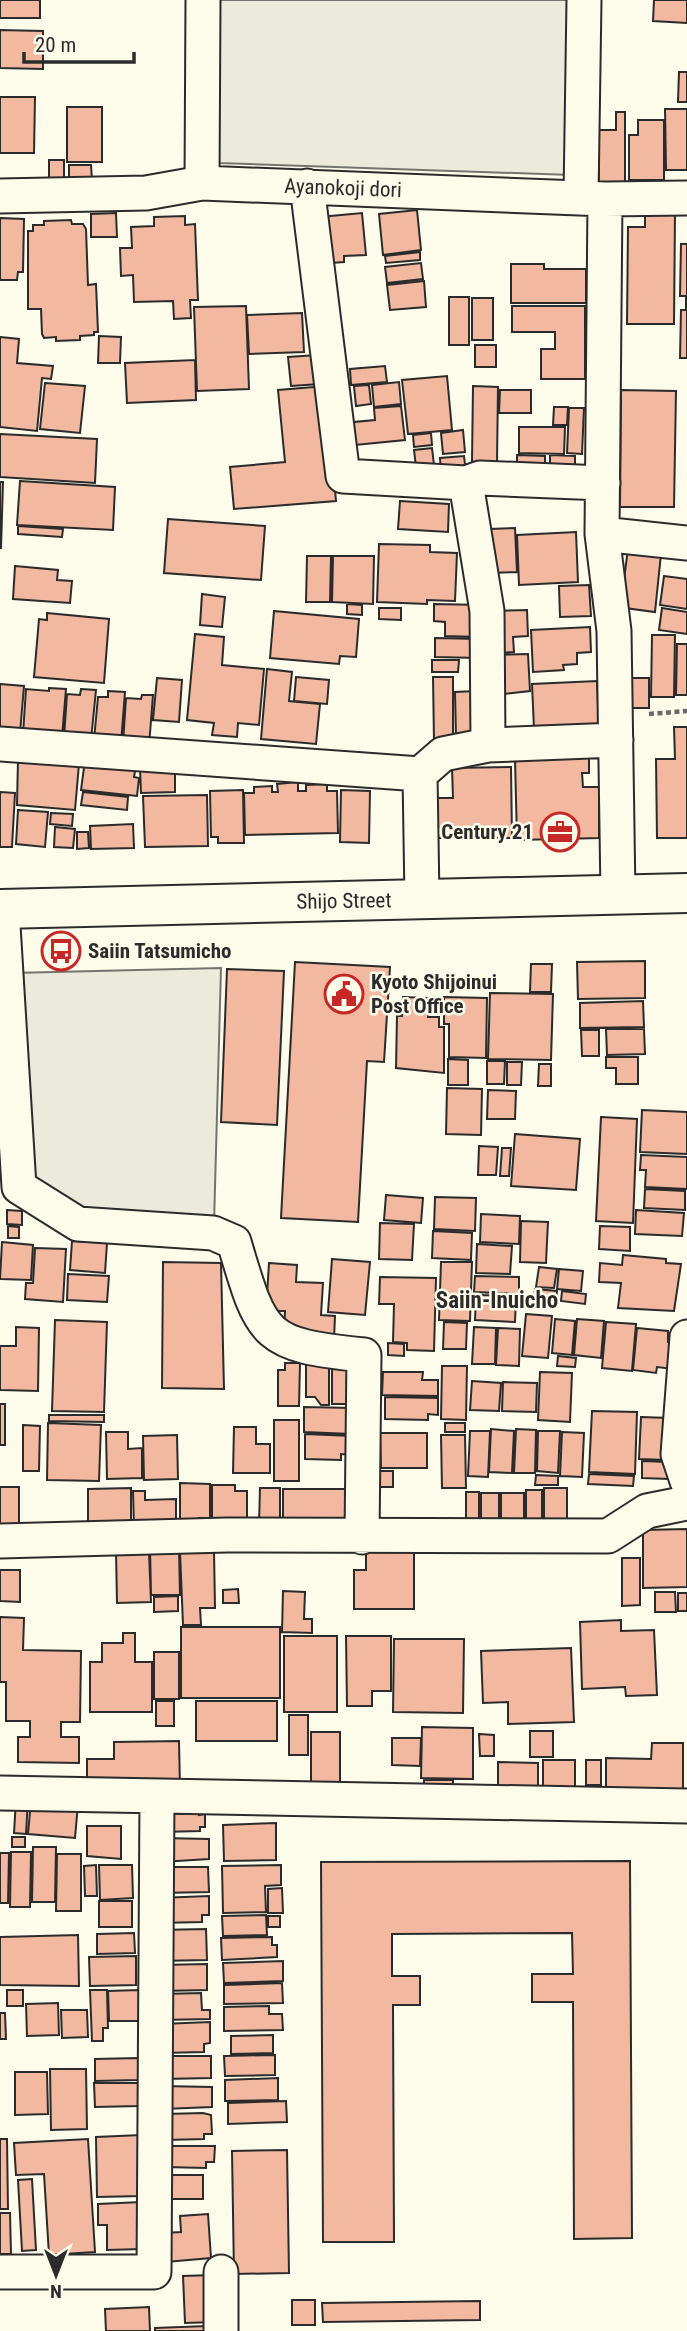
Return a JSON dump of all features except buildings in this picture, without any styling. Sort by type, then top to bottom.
[{"type":"main road","name":"Shijo Street","points":[[1,909],[687,893]]},
{"type":"street","points":[[202,183],[203,0]]},
{"type":"street","points":[[584,0],[603,483],[602,534],[614,631],[618,895]]},
{"type":"street","name":"Ayanokoji dori","points":[[0,196],[146,193],[202,183],[593,198],[687,198]]},
{"type":"street","points":[[307,186],[343,476],[466,483],[481,478],[603,483]]},
{"type":"street","points":[[466,483],[488,611],[488,745]]},
{"type":"street","points":[[602,534],[687,543]]},
{"type":"street","points":[[0,744],[420,774],[443,754],[488,745],[616,740]]},
{"type":"street","points":[[420,774],[422,899]]},
{"type":"street","points":[[1,909],[19,1187],[78,1224],[213,1233],[234,1242],[261,1322],[285,1342],[316,1350],[364,1355],[362,1537]]},
{"type":"street","points":[[687,1337],[678,1454],[687,1481]]},
{"type":"street","points":[[0,1541],[227,1535],[608,1536],[647,1511],[687,1503]]},
{"type":"street","points":[[0,1793],[687,1806]]},
{"type":"street","points":[[0,2272],[154,2272],[157,1796]]},
{"type":"street","points":[[221,2272],[221,2331]]},
{"type":"shaded area","points":[[219,0],[571,0],[571,175],[219,163]]},
{"type":"shaded area","points":[[221,968],[214,1224],[76,1211],[28,1187],[13,973]]},
{"type":"place","name":"Century 21","points":[[560,832]]},
{"type":"place","name":"Saiin Tatsumicho","points":[[61,951]]},
{"type":"place","name":"Kyoto Shijoinui Post Office","points":[[344,994]]},
{"type":"district","name":"Saiin-Inuicho","points":[[497,1300]]}]
